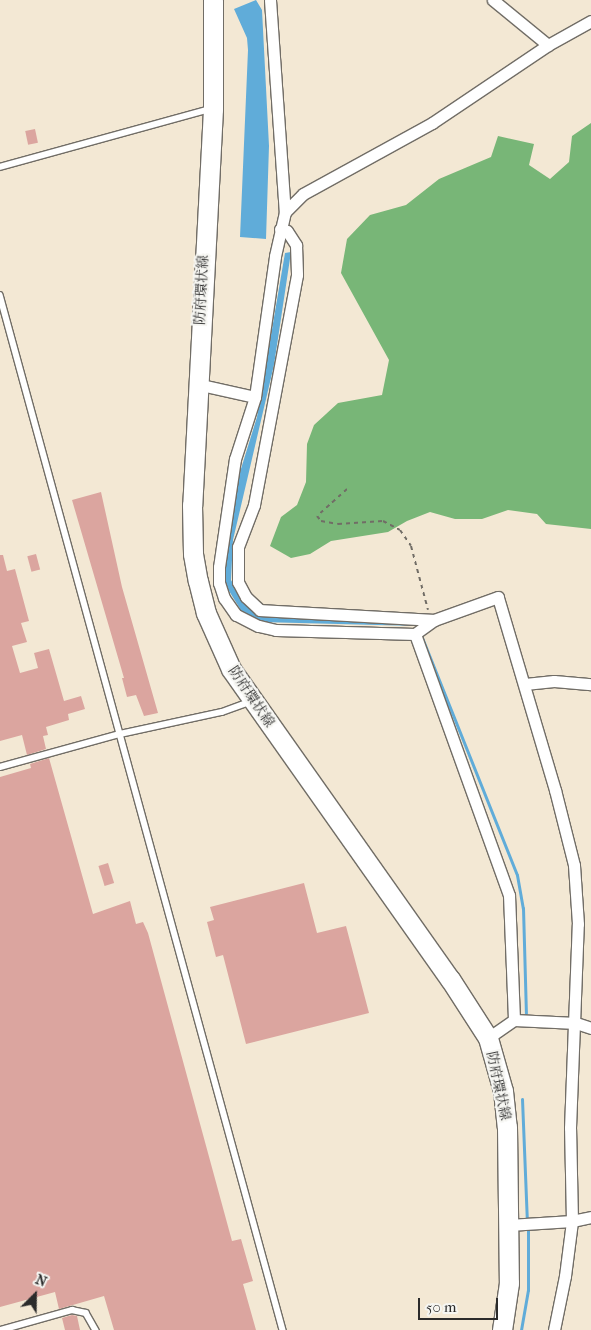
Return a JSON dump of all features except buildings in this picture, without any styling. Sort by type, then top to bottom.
[{"type":"main road","name":"防府環状線","points":[[214,0],[213,109],[197,384],[193,554],[206,613],[228,662],[252,701],[450,979],[488,1038],[503,1092],[507,1127],[509,1283],[502,1330]]},
{"type":"street","points":[[270,0],[285,212],[280,229],[254,397],[232,479],[219,567],[224,598],[236,615],[247,622],[276,630],[415,634],[432,619]]},
{"type":"street","points":[[493,0],[548,45]]},
{"type":"street","points":[[285,212],[303,194],[432,123],[548,45],[591,22]]},
{"type":"street","points":[[280,229],[287,231],[296,246],[296,275],[254,505],[238,547],[238,582],[246,597],[260,610],[432,619],[498,597],[525,684],[574,865],[578,924],[576,1023],[570,1128],[572,1221],[565,1276],[554,1330]]},
{"type":"street","points":[[197,384],[254,397]]},
{"type":"street","points":[[415,634],[509,895],[514,1020]]},
{"type":"street","points":[[525,684],[554,681],[591,684]]},
{"type":"street","points":[[488,1038],[514,1020],[576,1023],[591,1028]]},
{"type":"street","points":[[508,1225],[572,1221],[591,1217]]},
{"type":"lane","points":[[0,167],[213,109]]},
{"type":"lane","points":[[0,294],[283,1330]]},
{"type":"lane","points":[[0,767],[120,734],[222,712],[252,701]]},
{"type":"lane","points":[[1,1330],[72,1310],[86,1313],[96,1330]]},
{"type":"path","points":[[347,489],[317,516],[321,520],[338,524],[383,521],[400,530],[411,546],[432,619]]},
{"type":"green space","points":[[591,123],[591,529],[546,524],[537,514],[508,510],[482,519],[455,519],[430,512],[407,521],[388,532],[331,541],[310,554],[291,558],[270,546],[281,517],[297,505],[306,482],[307,444],[314,425],[338,403],[382,395],[389,360],[341,273],[347,239],[370,215],[406,205],[439,179],[491,157],[498,136],[534,144],[529,165],[550,179],[569,162],[572,136]]},
{"type":"water","points":[[256,0],[262,10],[269,146],[266,239],[240,237],[248,50],[247,38],[234,9]]},
{"type":"water","points":[[291,252],[274,365],[233,540],[231,580],[245,604],[255,612],[419,624],[417,626],[260,622],[242,612],[226,586],[224,571],[240,472],[257,417],[285,253]]},
{"type":"waterway","points":[[421,635],[517,875],[523,908],[526,1013]]},
{"type":"waterway","points":[[522,1099],[527,1221]]},
{"type":"waterway","points":[[521,1330],[528,1290],[528,1227]]}]
